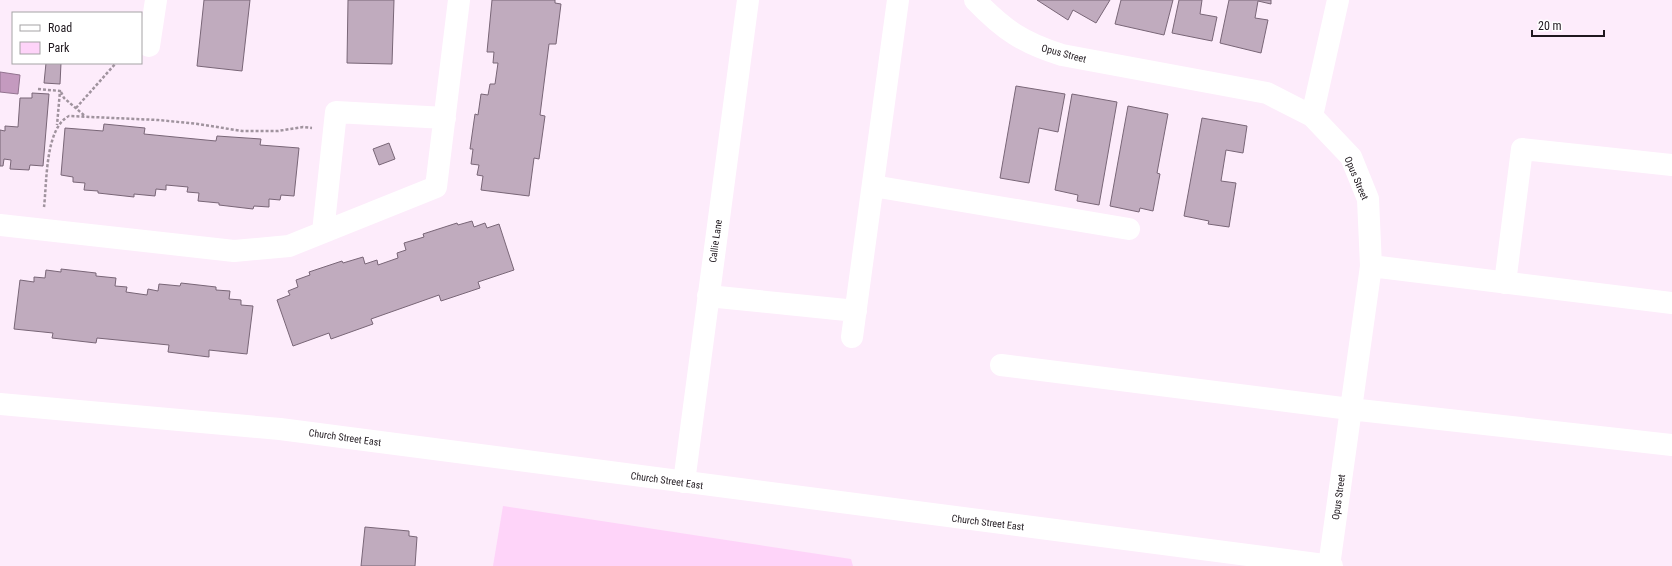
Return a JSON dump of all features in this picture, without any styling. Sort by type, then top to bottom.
[{"type":"main road","points":[[149,46],[156,0]]},
{"type":"main road","points":[[0,225],[234,251],[289,246],[436,188],[459,0]]},
{"type":"main road","name":"Callie Lane","points":[[684,482],[748,0]]},
{"type":"main road","points":[[852,337],[898,0]]},
{"type":"main road","name":"Opus Street","points":[[976,0],[1001,26],[1019,38],[1040,48],[1062,55],[1267,93],[1312,116],[1351,157],[1365,192],[1368,207],[1370,266],[1363,329],[1350,409],[1329,566]]},
{"type":"main road","points":[[1312,116],[1338,0]]},
{"type":"main road","points":[[324,232],[336,112],[445,118]]},
{"type":"main road","points":[[1505,283],[1522,149],[1672,165]]},
{"type":"main road","points":[[873,186],[1129,229]]},
{"type":"main road","points":[[1370,266],[1672,303]]},
{"type":"main road","points":[[708,296],[856,311]]},
{"type":"main road","points":[[1001,365],[1350,409],[1672,445]]},
{"type":"main road","name":"Church Street East","points":[[0,404],[280,428],[1332,566]]},
{"type":"path","points":[[76,108],[115,64]]},
{"type":"path","points":[[38,89],[60,91]]},
{"type":"path","points":[[60,91],[64,98],[85,116]]},
{"type":"path","points":[[42,229],[52,139],[57,126],[60,91]]},
{"type":"path","points":[[57,126],[63,119],[69,116],[85,116],[198,124],[242,131],[278,131],[303,127],[334,132]]},
{"type":"green space","points":[[503,506],[851,559],[853,566],[493,566]]},
{"type":"shaded area","points":[[0,72],[20,75],[18,94],[0,92]]},
{"type":"building","points":[[204,0],[250,0],[242,71],[197,66]]},
{"type":"building","points":[[348,0],[394,0],[392,64],[347,63]]},
{"type":"building","points":[[492,0],[555,0],[555,3],[561,4],[556,44],[549,44],[540,115],[545,116],[539,159],[534,158],[529,196],[481,190],[483,176],[477,175],[479,165],[471,164],[473,149],[470,149],[475,114],[478,115],[481,94],[488,95],[490,84],[495,84],[498,63],[493,63],[494,52],[487,52]]},
{"type":"building","points":[[1037,0],[1110,0],[1096,23],[1073,10],[1068,20]]},
{"type":"building","points":[[1121,0],[1173,0],[1164,35],[1115,24]]},
{"type":"building","points":[[1179,0],[1202,0],[1200,14],[1217,17],[1212,41],[1172,33]]},
{"type":"building","points":[[1229,0],[1271,0],[1271,4],[1258,1],[1255,18],[1268,20],[1261,53],[1220,43]]},
{"type":"building","points":[[46,64],[61,64],[60,84],[44,83]]},
{"type":"building","points":[[1016,86],[1065,94],[1058,132],[1039,128],[1029,183],[1000,178]]},
{"type":"building","points":[[32,93],[49,94],[43,166],[30,165],[29,170],[10,169],[11,160],[4,159],[3,166],[0,166],[0,130],[5,131],[5,126],[18,127],[20,98],[32,98]]},
{"type":"building","points":[[1072,94],[1117,102],[1099,205],[1077,201],[1078,195],[1055,190]]},
{"type":"building","points":[[1128,106],[1168,114],[1157,173],[1160,174],[1153,211],[1140,208],[1139,212],[1110,206]]},
{"type":"building","points":[[1202,118],[1247,126],[1243,153],[1226,150],[1221,181],[1236,183],[1229,227],[1208,224],[1209,221],[1184,216]]},
{"type":"building","points":[[104,124],[145,128],[144,134],[216,141],[217,136],[261,139],[260,145],[299,148],[294,196],[281,195],[280,200],[269,199],[269,207],[254,206],[253,209],[198,201],[199,193],[187,192],[188,187],[166,185],[166,190],[156,189],[155,196],[134,194],[134,197],[84,190],[85,183],[73,182],[73,177],[61,175],[65,128],[103,131]]},
{"type":"building","points":[[389,143],[395,159],[379,165],[373,149]]},
{"type":"building","points":[[472,221],[474,227],[485,223],[487,228],[499,224],[514,270],[478,282],[480,288],[441,301],[439,295],[371,319],[373,324],[331,339],[329,333],[293,346],[277,300],[290,295],[288,291],[298,287],[296,280],[310,275],[309,272],[342,261],[343,263],[363,257],[365,264],[377,260],[378,265],[398,258],[397,253],[406,250],[404,243],[424,237],[423,234],[457,223],[458,225]]},
{"type":"building","points":[[61,269],[96,273],[96,276],[116,278],[115,286],[127,287],[126,292],[147,295],[148,289],[158,291],[159,284],[180,286],[181,283],[216,287],[216,290],[230,291],[229,299],[241,300],[241,305],[253,306],[247,354],[209,350],[209,357],[168,352],[169,345],[97,338],[96,343],[52,338],[53,333],[14,329],[20,280],[34,282],[34,277],[45,278],[46,270],[61,272]]},
{"type":"building","points":[[365,527],[409,531],[409,536],[417,537],[415,566],[361,566]]}]
